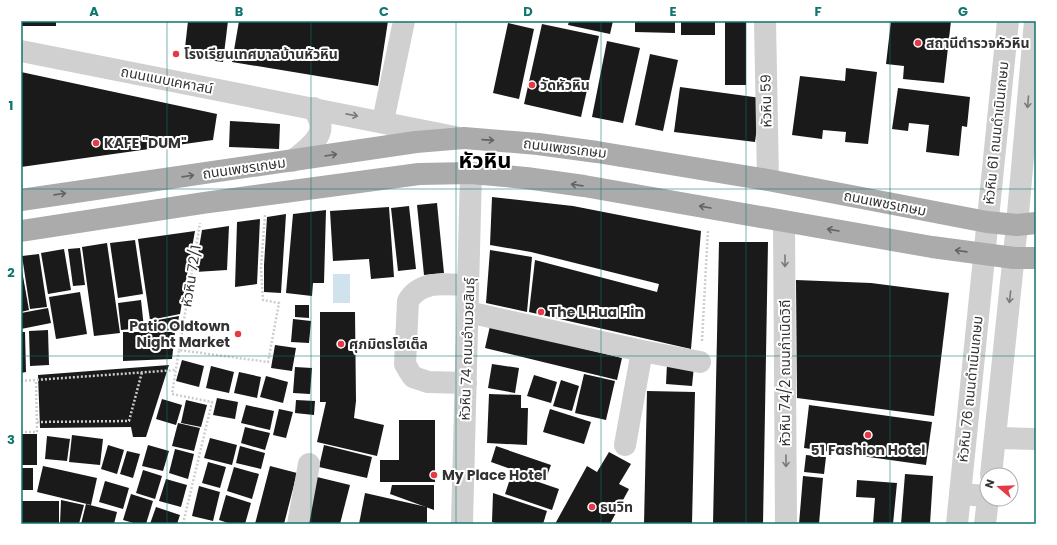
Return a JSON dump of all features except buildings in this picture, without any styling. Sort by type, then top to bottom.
[{"type":"main road","name":"ถนนเพชรเกษม","points":[[21,200],[416,142],[464,138],[538,144],[596,152],[768,180],[987,222],[1027,224]]},
{"type":"main road","name":"ถนนเพชรเกษม","points":[[21,231],[348,182],[419,174],[471,173],[526,178],[984,255],[1014,258],[1036,258]]},
{"type":"street","points":[[383,121],[404,21]]},
{"type":"street","name":"หัวหิน 59","points":[[765,21],[768,180]]},
{"type":"street","name":"หัวหิน 61 ถนนดำเนินเกษม","points":[[984,255],[1008,21]]},
{"type":"street","name":"หัวหิน 61 ถนนดำเนินเกษม","points":[[1014,258],[1027,224],[1035,21]]},
{"type":"street","name":"ถนนแนบเคหาสน์","points":[[21,51],[464,138]]},
{"type":"street","points":[[292,161],[308,150],[318,136],[321,125],[314,108]]},
{"type":"street","name":"หัวหิน 74 ถนนอำนวยสินธุ์","points":[[462,524],[471,173]]},
{"type":"street","name":"หัวหิน 74/2 ถนนกำเนิดวิถี","points":[[784,222],[786,524]]},
{"type":"street","name":"หัวหิน 76 ถนนดำเนินเกษม","points":[[957,524],[984,255]]},
{"type":"street","points":[[991,467],[1014,258]]},
{"type":"street","points":[[466,383],[420,380],[413,377],[405,364],[408,301],[412,294],[417,289],[432,285],[468,286]]},
{"type":"street","points":[[468,312],[642,351],[700,362]]},
{"type":"street","points":[[625,445],[642,351]]},
{"type":"street","points":[[994,438],[1036,439]]},
{"type":"street","points":[[298,524],[309,464]]},
{"type":"street","points":[[960,494],[979,495]]},
{"type":"street","points":[[985,524],[987,507]]},
{"type":"path","points":[[179,350],[268,362],[279,303],[263,300],[261,267],[266,195]]},
{"type":"path","name":"หัวหิน 72/1","points":[[183,524],[212,402],[172,394],[203,203]]},
{"type":"path","points":[[700,362],[709,208]]},
{"type":"path","points":[[21,381],[176,370]]},
{"type":"path","points":[[37,422],[128,421],[142,372]]},
{"type":"path","points":[[21,432],[37,432],[36,380]]},
{"type":"water","points":[[333,274],[350,274],[350,303],[333,303]]},
{"type":"place","name":"สถานีตำรวจหัวหิน","points":[[918,43]]},
{"type":"place","name":"โรงเรียนเทศบาลบ้านหัวหิน","points":[[176,54]]},
{"type":"place","name":"วัดหัวหิน","points":[[532,85]]},
{"type":"place","name":"KAFE \"DUM\"","points":[[96,143]]},
{"type":"place","name":"The L Hua Hin","points":[[541,312]]},
{"type":"place","name":"Patio Oldtown Night Market","points":[[238,334]]},
{"type":"place","name":"ศุภมิตรโฮเต็ล","points":[[341,344]]},
{"type":"place","name":"51 Fashion Hotel","points":[[868,435]]},
{"type":"place","name":"My Place Hotel","points":[[434,475]]},
{"type":"place","name":"ธนวิท","points":[[592,507]]},
{"type":"district","name":"หัวหิน","points":[[485,160]]}]
